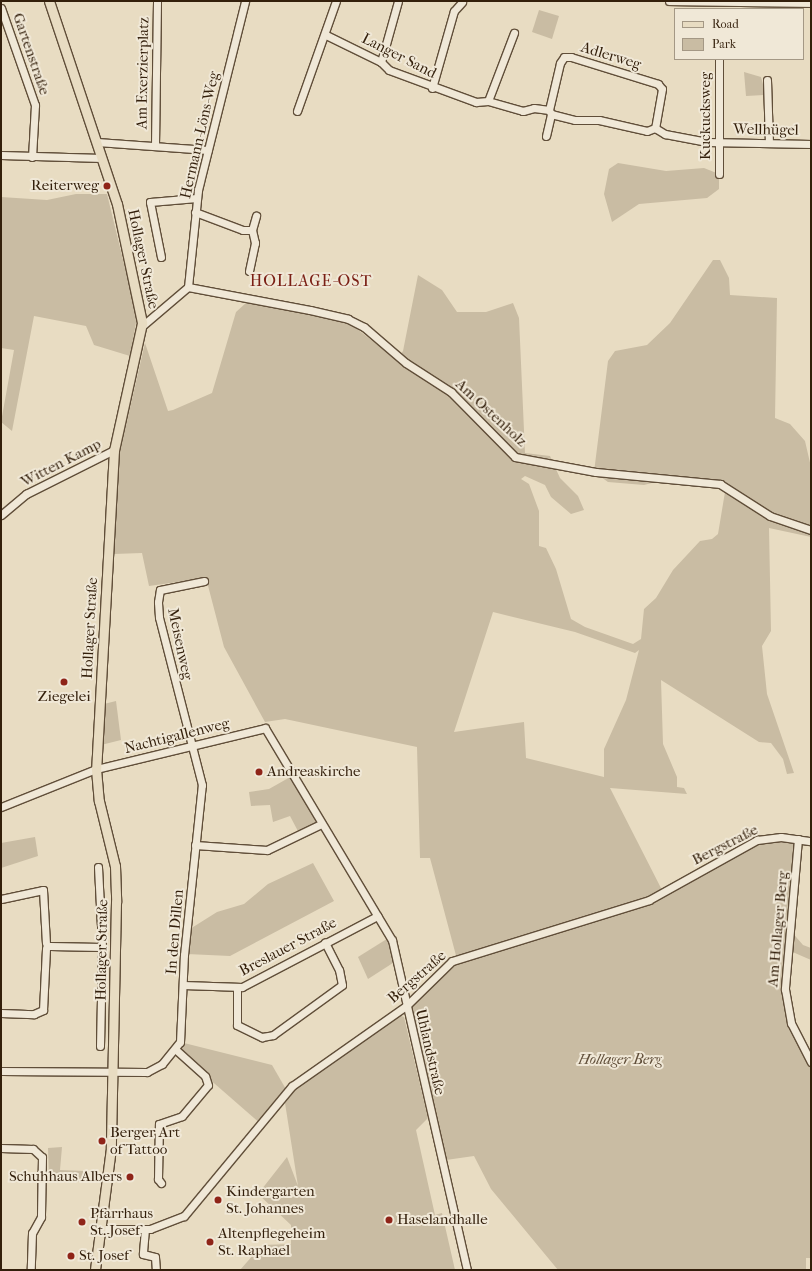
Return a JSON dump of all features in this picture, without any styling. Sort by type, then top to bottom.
[{"type":"main road","name":"Hollager Straße","points":[[49,1],[117,204],[142,326],[114,450],[96,769],[99,801],[115,866],[116,946],[111,1148],[95,1270]]},
{"type":"street","name":"Am Exerzierplatz","points":[[156,145],[157,1]]},
{"type":"street","name":"Hermann-Löns-Weg","points":[[188,288],[197,198],[246,1]]},
{"type":"street","points":[[297,111],[317,48],[326,35],[336,1]]},
{"type":"street","points":[[380,62],[398,1]]},
{"type":"street","points":[[669,1],[720,4],[811,2]]},
{"type":"street","points":[[432,88],[454,11],[462,2]]},
{"type":"street","name":"Gartenstraße","points":[[1,8],[35,105],[32,157]]},
{"type":"street","points":[[488,101],[514,33]]},
{"type":"street","name":"Langer Sand","points":[[326,35],[380,62],[389,70],[432,88],[476,102],[488,101],[523,111],[534,108],[647,131],[655,128],[665,134],[720,142]]},
{"type":"street","name":"Adlerweg","points":[[550,112],[560,63],[564,57],[571,57],[658,84],[662,89],[655,128]]},
{"type":"street","name":"Kuckucksweg","points":[[719,60],[719,174]]},
{"type":"street","points":[[767,80],[769,142]]},
{"type":"street","points":[[546,136],[550,112]]},
{"type":"street","points":[[97,142],[156,145],[208,150]]},
{"type":"street","name":"Wellhügel","points":[[720,142],[811,144]]},
{"type":"street","points":[[1,155],[102,158]]},
{"type":"street","points":[[161,257],[150,202],[197,198]]},
{"type":"street","points":[[196,212],[252,230]]},
{"type":"street","points":[[249,271],[255,243],[252,230],[256,216]]},
{"type":"street","points":[[142,326],[188,288]]},
{"type":"street","name":"Am Ostenholz","points":[[188,288],[310,310],[348,319],[364,327],[406,363],[451,392],[515,457],[596,472],[720,484],[770,516],[811,530]]},
{"type":"street","name":"Witten Kamp","points":[[1,515],[26,494],[114,450]]},
{"type":"street","name":"Meisenweg","points":[[190,746],[159,617],[159,595],[160,590],[204,580]]},
{"type":"street","name":"Nachtigallenweg","points":[[1,806],[96,769],[265,728]]},
{"type":"street","name":"Uhlandstraße","points":[[265,728],[321,824],[392,940],[467,1270]]},
{"type":"street","name":"In den Dillen","points":[[1,1071],[113,1073],[147,1072],[162,1064],[176,1050],[182,1034],[183,985],[195,845],[202,784],[190,746]]},
{"type":"street","points":[[195,845],[267,850],[321,824]]},
{"type":"street","name":"Bergstraße","points":[[100,1229],[145,1230],[169,1224],[184,1216],[292,1086],[406,1006],[452,961],[648,900],[757,840],[798,839],[811,841]]},
{"type":"street","name":"Am Hollager Berg","points":[[798,839],[785,989],[791,1023],[811,1062]]},
{"type":"street","points":[[98,867],[102,947],[100,1046]]},
{"type":"street","points":[[1,899],[43,890],[47,946],[43,1010],[30,1014],[1,1013]]},
{"type":"street","name":"Breslauer Straße","points":[[183,985],[237,987],[377,916]]},
{"type":"street","points":[[237,987],[237,1025],[262,1037],[272,1035],[342,985],[339,970],[325,942]]},
{"type":"street","points":[[47,946],[116,946]]},
{"type":"street","points":[[161,1183],[158,1179],[159,1124],[182,1116],[208,1085],[204,1076],[176,1050]]},
{"type":"street","points":[[1,1148],[33,1149],[41,1154],[41,1218],[32,1233],[31,1270]]},
{"type":"street","points":[[145,1230],[143,1254],[155,1257],[156,1270]]},
{"type":"green space","points":[[539,10],[559,16],[552,39],[532,32]]},
{"type":"green space","points":[[744,72],[761,77],[766,95],[746,96]]},
{"type":"green space","points":[[618,163],[666,171],[704,168],[719,174],[719,189],[707,198],[639,204],[612,222],[604,194],[609,169]]},
{"type":"green space","points":[[76,194],[107,194],[137,317],[130,356],[94,345],[86,326],[34,316],[12,431],[1,422],[14,350],[1,348],[1,197],[47,200]]},
{"type":"green space","name":"Hollager Berg","points":[[713,260],[720,260],[729,278],[730,295],[777,298],[775,418],[790,424],[805,441],[811,467],[811,537],[769,528],[771,631],[762,646],[767,694],[794,773],[787,774],[783,759],[771,743],[759,742],[661,680],[663,744],[677,777],[677,787],[684,788],[687,794],[610,788],[663,892],[757,840],[798,839],[790,930],[803,945],[811,948],[811,960],[788,950],[786,1002],[811,1062],[811,1258],[806,1258],[806,1270],[558,1270],[491,1189],[474,1156],[446,1160],[410,1008],[458,963],[430,858],[420,858],[417,747],[285,719],[265,722],[224,647],[206,578],[149,586],[142,553],[114,554],[118,460],[145,343],[168,411],[212,393],[236,312],[247,302],[348,322],[397,360],[403,351],[418,275],[442,290],[457,312],[486,312],[513,303],[519,318],[525,453],[550,456],[560,478],[578,496],[584,510],[571,514],[551,497],[545,485],[525,476],[521,479],[529,484],[539,511],[539,546],[546,548],[556,569],[571,619],[585,627],[633,644],[641,639],[644,609],[656,598],[673,570],[700,541],[712,539],[718,534],[726,486],[667,479],[644,485],[608,482],[594,472],[608,361],[615,351],[647,345],[670,323]],"holes":[[[493,612],[575,632],[635,653],[639,650],[626,700],[604,749],[604,777],[526,758],[524,722],[454,732]]]},
{"type":"green space","points":[[116,701],[121,740],[97,746],[100,705]]},
{"type":"green space","points":[[292,776],[321,824],[300,835],[290,816],[273,822],[270,805],[251,806],[249,792],[269,789]]},
{"type":"green space","points":[[35,837],[38,856],[1,868],[1,843]]},
{"type":"green space","points":[[313,863],[334,901],[230,956],[187,954],[190,929],[217,912],[244,904],[268,884]]},
{"type":"green space","points":[[390,937],[396,961],[368,979],[358,957]]},
{"type":"green space","points":[[399,1015],[404,1017],[428,1118],[416,1130],[435,1215],[442,1213],[455,1270],[240,1270],[262,1245],[291,1244],[291,1225],[258,1194],[287,1157],[298,1186],[285,1103],[299,1085]]},
{"type":"green space","points":[[180,1042],[272,1065],[287,1091],[261,1124],[176,1050]]},
{"type":"green space","points":[[62,1147],[60,1170],[84,1171],[82,1182],[49,1179],[48,1148]]},
{"type":"place","name":"Reiterweg","points":[[107,186]]},
{"type":"place","name":"Ziegelei","points":[[64,682]]},
{"type":"place","name":"Andreaskirche","points":[[259,772]]},
{"type":"place","name":"Berger Art of Tattoo","points":[[102,1141]]},
{"type":"place","name":"Schuhhaus Albers","points":[[130,1177]]},
{"type":"place","name":"Kindergarten St. Johannes","points":[[218,1200]]},
{"type":"place","name":"Haselandhalle","points":[[389,1220]]},
{"type":"place","name":"Pfarrhaus St. Josef","points":[[82,1222]]},
{"type":"place","name":"Altenpflegeheim St. Raphael","points":[[210,1242]]},
{"type":"place","name":"St. Josef","points":[[71,1256]]},
{"type":"district","name":"HOLLAGE-OST","points":[[311,281]]}]
